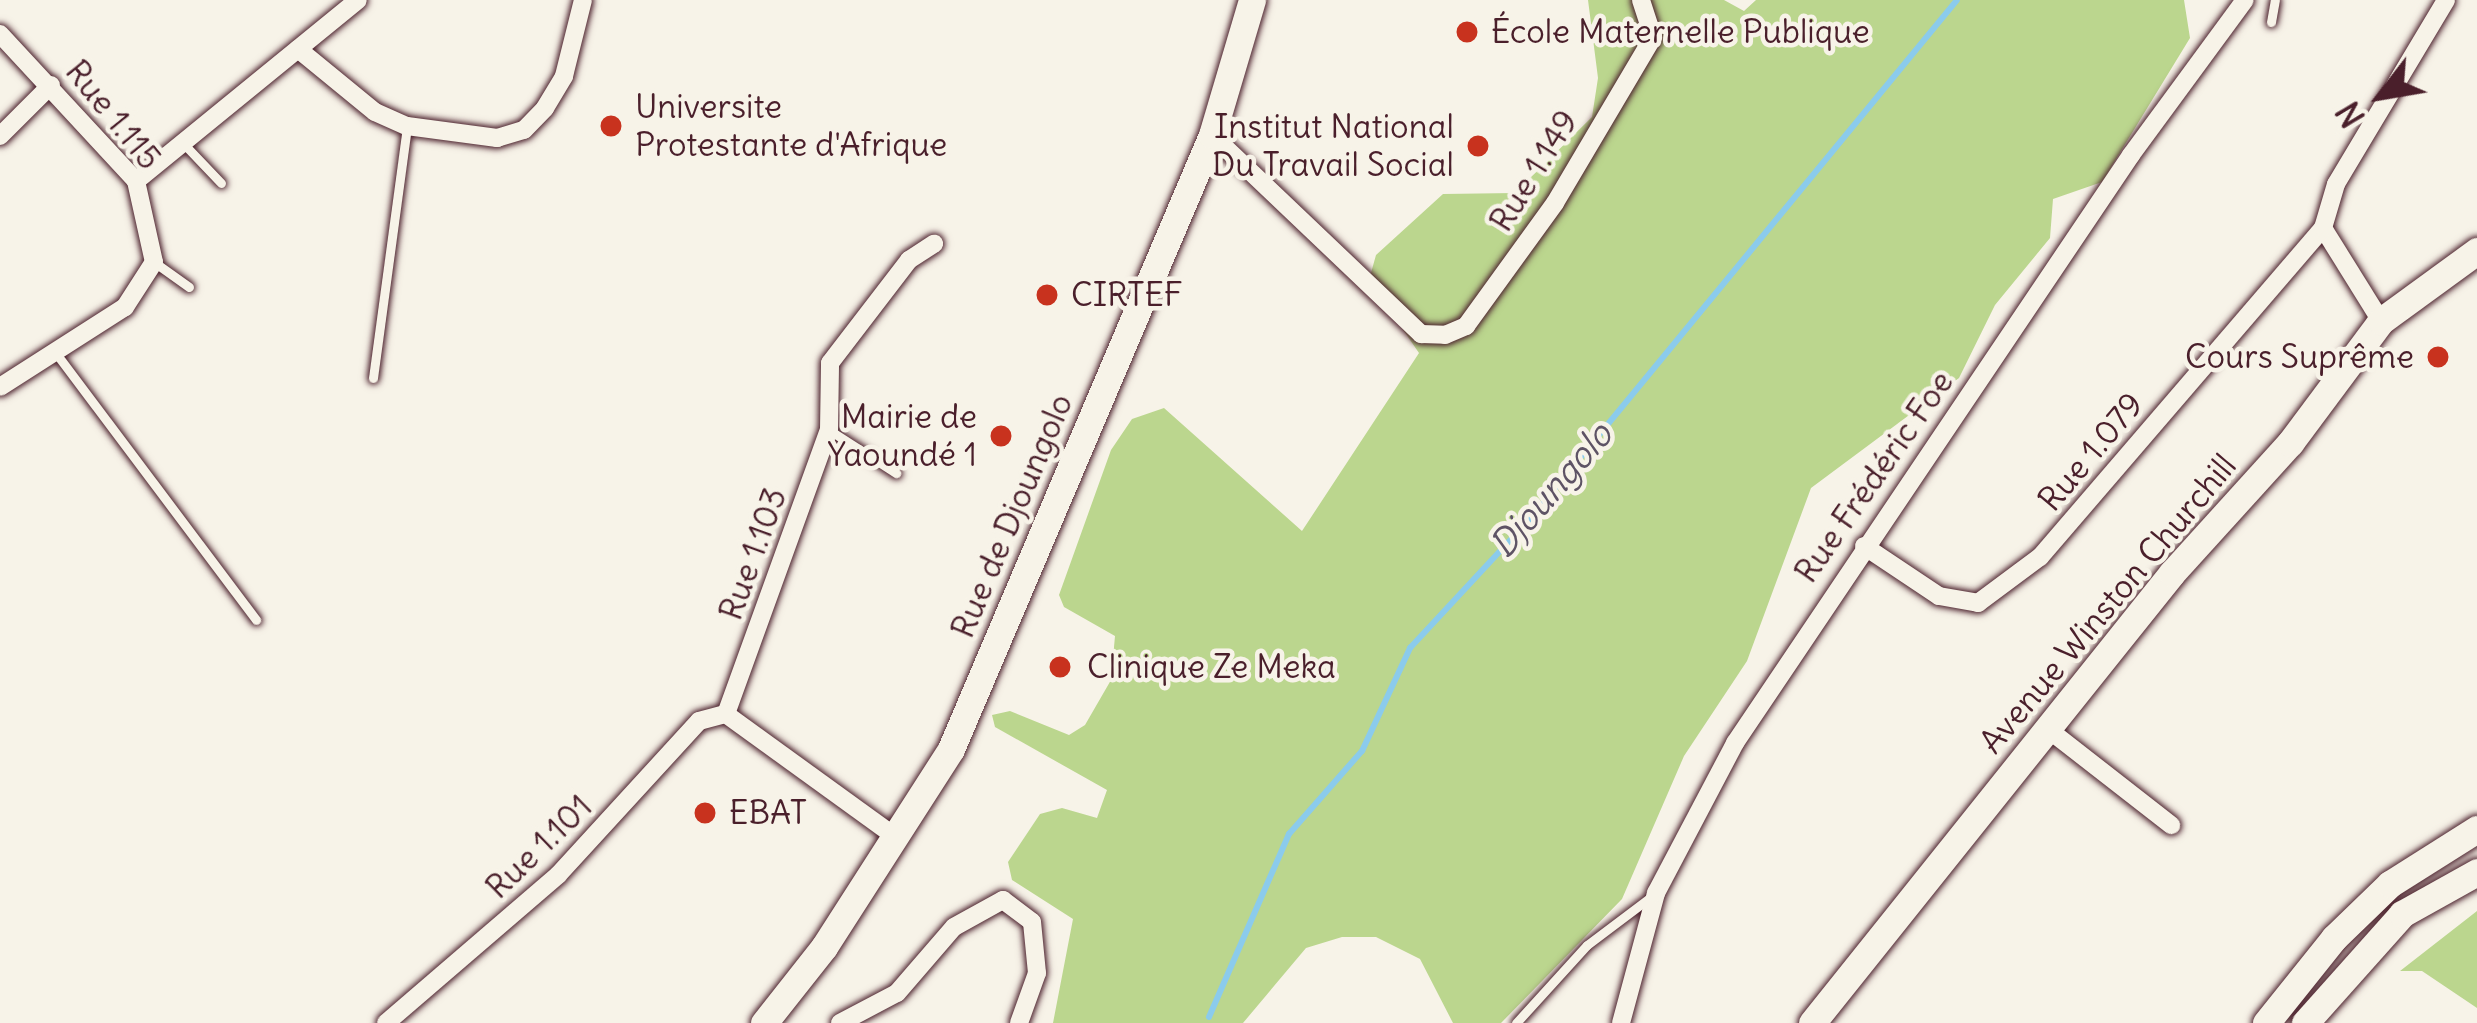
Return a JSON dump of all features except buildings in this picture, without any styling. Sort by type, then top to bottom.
[{"type":"street","points":[[136,181],[358,0]]},
{"type":"street","points":[[298,50],[340,92],[407,126],[497,139],[524,130],[564,76],[583,0]]},
{"type":"street","name":"Rue de Djoungolo","points":[[764,1023],[897,838],[977,690],[1212,135],[1252,0]]},
{"type":"street","name":"Rue 1.149","points":[[1212,135],[1421,334],[1466,326],[1555,203],[1652,37],[1641,0]]},
{"type":"street","name":"Rue Frédéric Foe","points":[[1621,1023],[1656,893],[1735,743],[1864,546],[2245,0]]},
{"type":"street","name":"Rue 1.079","points":[[1864,546],[1939,596],[1978,603],[2002,592],[2323,228],[2336,184],[2446,0]]},
{"type":"street","name":"Rue 1.115","points":[[0,34],[136,181],[154,262]]},
{"type":"street","points":[[0,136],[51,85]]},
{"type":"street","points":[[2323,228],[2380,321]]},
{"type":"street","name":"Rue 1.103","points":[[726,714],[830,430],[825,386],[846,334],[909,260],[934,244]]},
{"type":"street","name":"Avenue Winston Churchill","points":[[1812,1023],[2172,573],[2290,443],[2380,321],[2477,250]]},
{"type":"street","points":[[0,387],[125,307],[154,262]]},
{"type":"street","points":[[726,714],[897,838]]},
{"type":"street","name":"Rue 1.101","points":[[386,1023],[559,875],[699,721],[726,714]]},
{"type":"street","points":[[2049,730],[2171,825]]},
{"type":"street","points":[[2266,1023],[2334,938],[2390,884],[2477,830]]},
{"type":"street","points":[[2306,1023],[2402,914],[2477,872]]},
{"type":"street","points":[[840,1023],[897,993],[954,927],[1003,900],[1032,922],[1037,973],[1019,1023]]},
{"type":"lane","points":[[2271,22],[2275,0]]},
{"type":"lane","points":[[373,378],[407,126]]},
{"type":"lane","points":[[181,141],[221,183]]},
{"type":"lane","points":[[154,262],[189,287]]},
{"type":"lane","points":[[55,352],[256,620]]},
{"type":"lane","points":[[830,430],[896,473]]},
{"type":"lane","points":[[1516,1023],[1587,945],[1656,893]]},
{"type":"green space","points":[[1588,0],[1724,0],[1744,11],[1756,0],[2184,0],[2190,38],[2102,182],[2053,199],[2050,238],[1995,305],[1959,378],[1811,488],[1747,661],[1684,756],[1622,899],[1501,1023],[1453,1023],[1420,959],[1376,937],[1342,937],[1306,948],[1243,1023],[1053,1023],[1073,919],[1012,880],[1008,862],[1040,814],[1062,808],[1097,818],[1107,790],[995,727],[992,715],[1010,711],[1069,735],[1085,725],[1111,680],[1115,636],[1064,607],[1059,595],[1111,450],[1132,419],[1164,408],[1302,531],[1419,353],[1369,280],[1376,255],[1443,194],[1515,193],[1592,117],[1598,78]]},
{"type":"green space","points":[[2477,911],[2477,1008],[2422,971],[2400,971]]},
{"type":"waterway","name":"Djoungolo","points":[[1209,1017],[1289,834],[1362,751],[1410,648],[1529,520],[1957,0]]},
{"type":"place","name":"École Maternelle Publique","points":[[1467,32]]},
{"type":"place","name":"Universite Protestante d'Afrique","points":[[611,126]]},
{"type":"place","name":"Institut National Du Travail Social","points":[[1478,146]]},
{"type":"place","name":"CIRTEF","points":[[1047,295]]},
{"type":"place","name":"Cours Suprême","points":[[2438,357]]},
{"type":"place","name":"Mairie de Yaoundé 1","points":[[1001,436]]},
{"type":"place","name":"Clinique Ze Meka","points":[[1060,667]]},
{"type":"place","name":"EBAT","points":[[705,813]]}]
